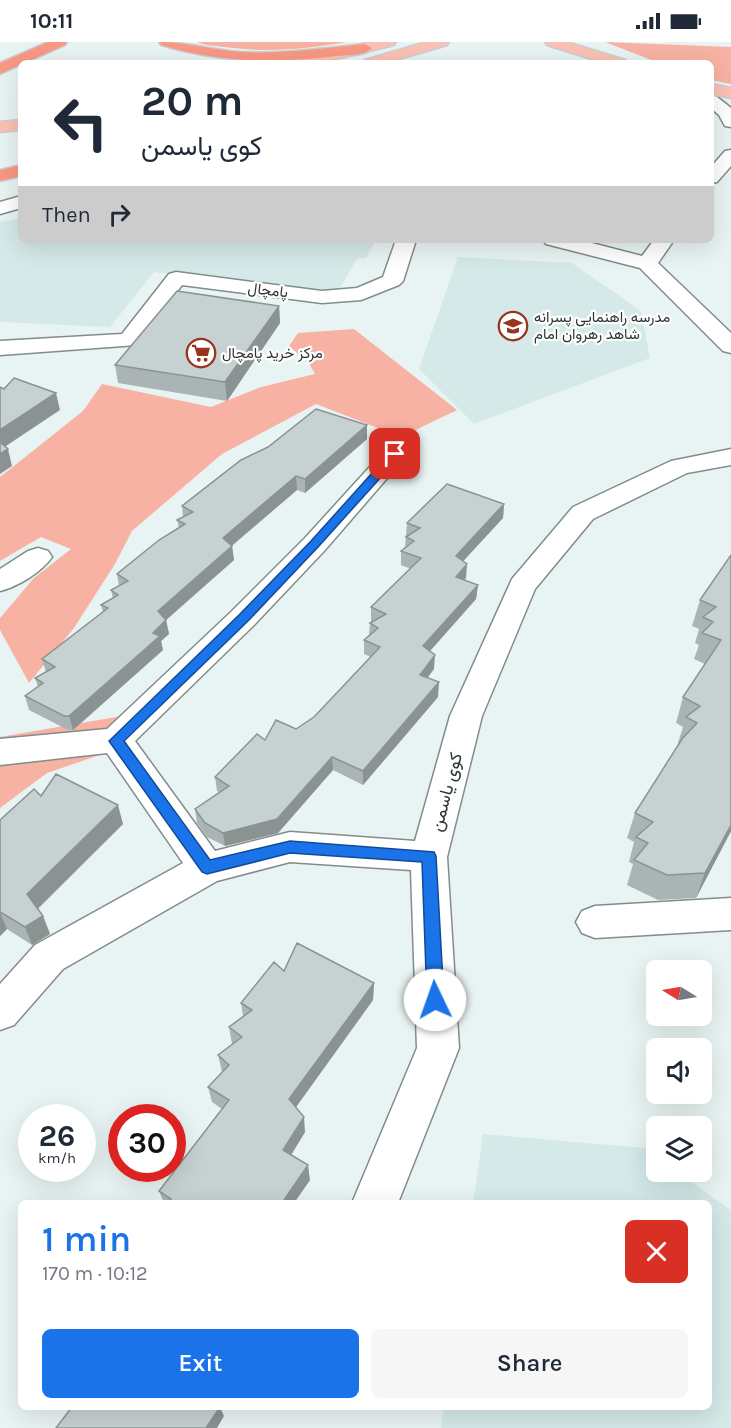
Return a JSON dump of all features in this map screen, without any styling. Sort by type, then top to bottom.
[{"type":"highway","points":[[0,54],[23,42]]},
{"type":"highway","points":[[20,60],[60,42]]},
{"type":"highway","points":[[45,60],[80,42]]},
{"type":"highway","points":[[166,42],[193,50],[247,56],[368,56]]},
{"type":"highway","points":[[0,69],[18,61]]},
{"type":"highway","points":[[0,83],[18,74]]},
{"type":"highway","points":[[0,176],[18,171]]},
{"type":"main road","points":[[368,56],[389,42]]},
{"type":"main road","points":[[330,60],[368,56],[442,42]]},
{"type":"main road","points":[[552,42],[610,60]]},
{"type":"main road","points":[[580,42],[614,60]]},
{"type":"main road","points":[[714,90],[731,93]]},
{"type":"main road","points":[[0,110],[18,119]]},
{"type":"main road","points":[[0,127],[18,121]]},
{"type":"street","points":[[714,102],[726,112],[731,122]]},
{"type":"street","points":[[714,150],[731,130]]},
{"type":"street","points":[[714,175],[731,155]]},
{"type":"street","points":[[0,208],[18,203]]},
{"type":"street","name":"پامچال","points":[[0,348],[129,340],[176,278],[322,297],[361,294],[392,281],[405,243]]},
{"type":"street","points":[[586,243],[618,246],[647,264],[731,346]]},
{"type":"street","points":[[647,264],[662,243]]},
{"type":"street","points":[[0,752],[116,741],[243,618],[315,544],[395,454]]},
{"type":"street","name":"کوی یاسمن","points":[[0,1012],[49,957],[207,867],[290,847],[429,856],[466,716],[522,586],[583,513],[680,466],[731,457]]},
{"type":"street","points":[[0,582],[38,557]]},
{"type":"street","points":[[116,741],[207,867]]},
{"type":"street","points":[[376,1200],[438,1048],[429,856]]},
{"type":"street","points":[[594,922],[731,914]]},
{"type":"shaded area","points":[[197,42],[347,42],[271,50],[241,49]]},
{"type":"shaded area","points":[[605,42],[731,47],[731,84],[714,81],[714,60],[651,60]]},
{"type":"shaded area","points":[[18,219],[18,243],[374,243],[366,258],[357,259],[338,291],[325,295],[154,272],[110,327],[0,322],[0,222]]},
{"type":"shaded area","points":[[458,257],[572,263],[641,311],[650,358],[474,424],[419,369]]},
{"type":"shaded area","points":[[354,329],[457,410],[401,437],[316,404],[222,454],[132,531],[115,564],[74,628],[29,683],[0,630],[0,618],[34,578],[71,549],[41,537],[0,561],[0,477],[83,411],[102,384],[211,407],[261,387],[315,374],[309,363],[289,346],[298,333]]},
{"type":"shaded area","points":[[122,716],[126,746],[47,773],[0,808],[0,737]]},
{"type":"shaded area","points":[[483,1134],[645,1148],[646,1182],[691,1182],[731,1210],[731,1428],[441,1428],[444,1410],[712,1410],[712,1200],[473,1200]]},
{"type":"building","name":"مرکز خرید پامچال","points":[[177,291],[279,306],[225,382],[115,365]]},
{"type":"building","points":[[14,378],[56,393],[0,430],[0,387],[4,389]]},
{"type":"building","points":[[316,409],[367,425],[305,479],[296,476],[223,538],[232,546],[158,611],[166,620],[153,633],[160,636],[69,716],[64,716],[25,696],[43,683],[35,678],[55,667],[42,659],[108,608],[101,605],[118,595],[111,590],[128,581],[117,574],[159,540],[185,524],[177,520],[193,512],[182,506],[241,460],[268,447]]},
{"type":"building","points":[[0,442],[8,449],[0,454]]},
{"type":"building","points":[[447,484],[504,504],[456,556],[467,564],[456,577],[478,585],[423,646],[435,655],[420,675],[439,682],[363,771],[332,757],[277,819],[223,833],[205,823],[195,809],[229,786],[215,777],[257,734],[265,740],[276,720],[296,729],[314,717],[380,647],[364,640],[378,628],[370,623],[386,614],[371,607],[421,558],[401,551],[414,541],[406,537],[420,528],[407,523]]},
{"type":"building","points":[[731,555],[731,825],[705,873],[667,875],[634,860],[648,843],[636,837],[653,822],[635,813],[682,739],[697,723],[686,717],[700,706],[683,697],[721,640],[702,633],[713,622],[703,617],[716,607],[700,600]]},
{"type":"building","points":[[56,774],[118,805],[27,894],[43,916],[25,927],[0,912],[0,820],[34,789],[41,796]]},
{"type":"building","points":[[297,943],[374,983],[289,1099],[304,1117],[283,1150],[308,1165],[284,1200],[170,1200],[159,1191],[166,1182],[186,1182],[186,1156],[229,1100],[208,1087],[229,1065],[218,1055],[242,1037],[229,1027],[252,1010],[241,1003],[274,962],[284,971]]},
{"type":"building","points":[[70,1410],[218,1410],[206,1428],[56,1428]]},
{"type":"place","name":"مدرسه راهنمایی پسرانه شاهد رهروان امام","points":[[513,326]]},
{"type":"place","name":"مرکز خرید پامچال","points":[[201,353]]},
{"type":"route","points":[[395,454],[315,544],[243,618],[116,741],[207,867],[290,847],[429,856],[435,1000]]}]
